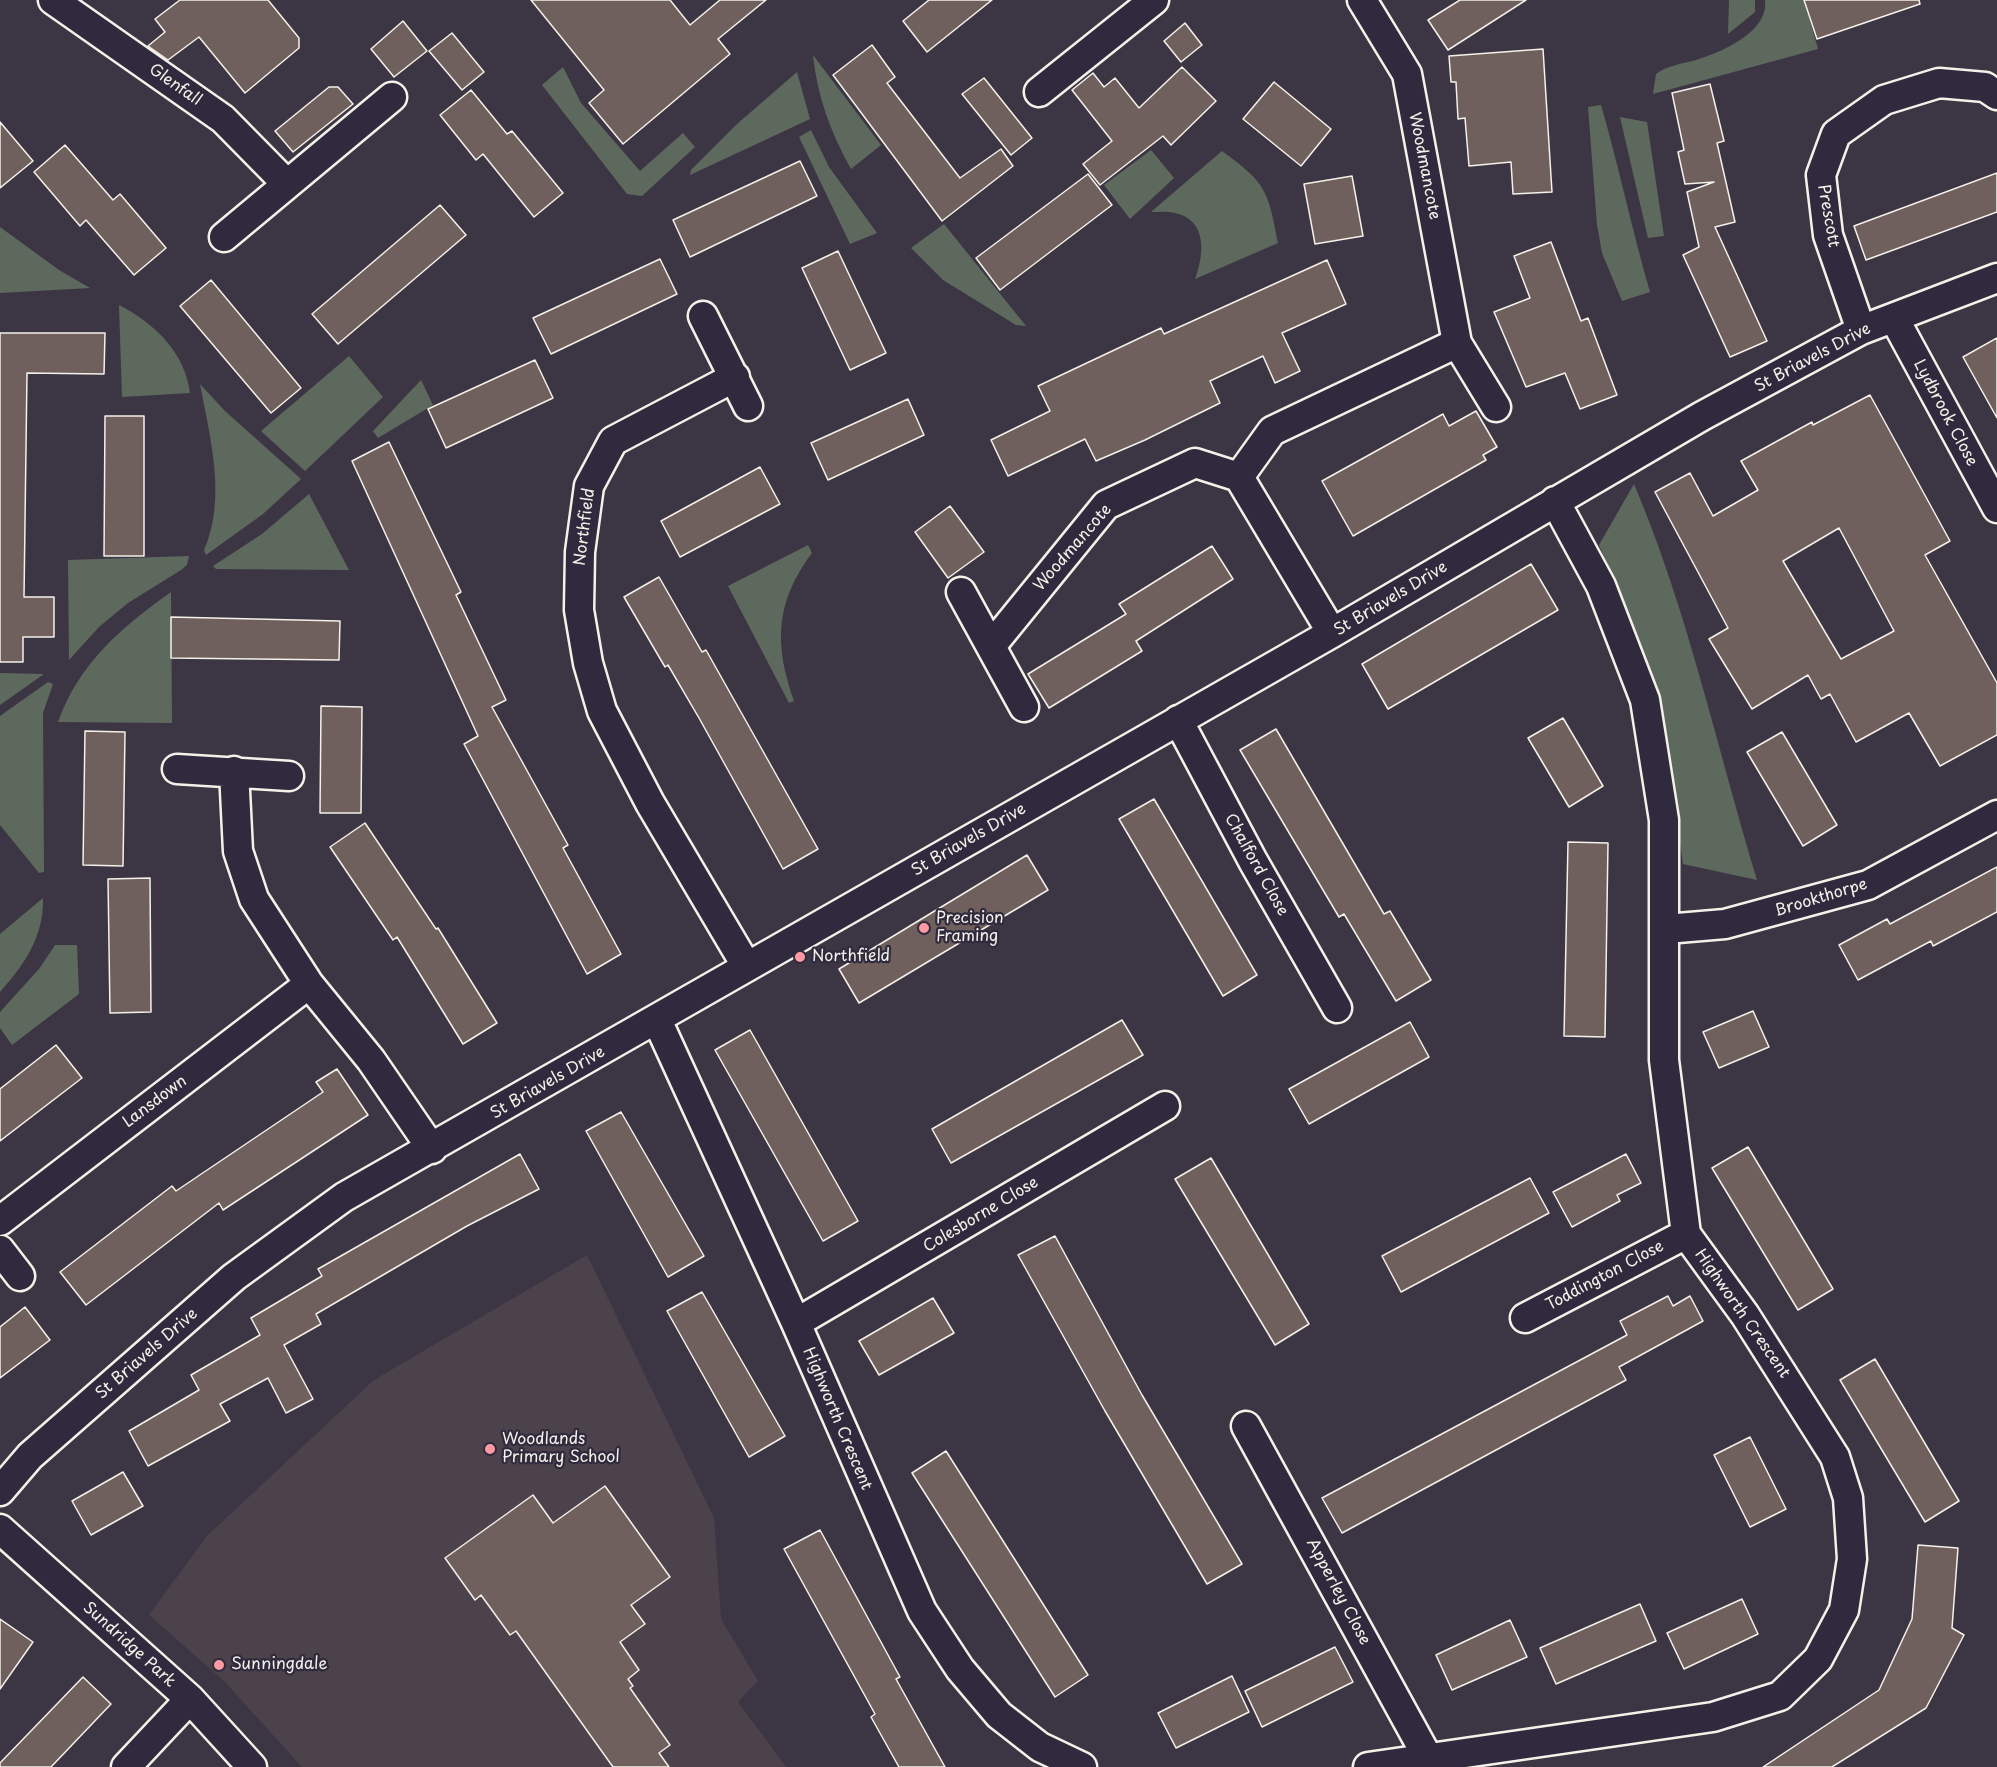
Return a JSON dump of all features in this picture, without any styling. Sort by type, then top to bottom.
[{"type":"street","name":"Glenfall","points":[[53,0],[223,119],[286,183]]},
{"type":"street","points":[[1039,92],[1154,0]]},
{"type":"street","name":"Woodmancote","points":[[1362,0],[1407,74],[1457,343],[1496,407]]},
{"type":"street","name":"Prescott","points":[[1861,330],[1828,235],[1821,175],[1836,134],[1884,100],[1939,83],[1984,87],[1997,95]]},
{"type":"street","points":[[224,237],[392,97]]},
{"type":"street","name":"St Briavels Drive","points":[[0,1491],[30,1456],[234,1277],[344,1197],[432,1149],[747,966],[1332,633],[1702,416],[1861,330],[1997,278]]},
{"type":"street","points":[[703,316],[748,406]]},
{"type":"street","name":"Lydbrook Close","points":[[1894,318],[1997,508]]},
{"type":"street","points":[[1332,633],[1239,477],[1272,430],[1457,343]]},
{"type":"street","name":"Northfield","points":[[735,377],[613,441],[589,486],[580,552],[579,610],[588,663],[602,711],[650,803],[747,966]]},
{"type":"street","name":"Woodmancote","points":[[992,645],[1106,505],[1195,463],[1239,477]]},
{"type":"street","name":"Highworth Crescent","points":[[1368,1767],[1713,1717],[1780,1696],[1818,1659],[1844,1610],[1852,1559],[1848,1498],[1835,1457],[1745,1315],[1686,1234],[1664,1060],[1666,929],[1664,820],[1645,700],[1601,586],[1555,501]]},
{"type":"street","points":[[961,592],[1024,707]]},
{"type":"street","name":"Chalford Close","points":[[1178,720],[1253,861],[1337,1008]]},
{"type":"street","points":[[177,770],[234,771],[289,776]]},
{"type":"street","points":[[234,771],[238,851],[254,899],[309,984],[371,1060],[432,1149]]},
{"type":"street","name":"Brookthorpe","points":[[1666,929],[1725,924],[1868,885],[1997,815]]},
{"type":"street","name":"Lansdown","points":[[0,1221],[309,984]]},
{"type":"street","name":"Highworth Crescent","points":[[657,1020],[796,1323],[922,1611],[960,1669],[999,1715],[1040,1747],[1082,1767]]},
{"type":"street","name":"Colesborne Close","points":[[796,1323],[1165,1106]]},
{"type":"street","name":"Toddington Close","points":[[1525,1318],[1686,1234]]},
{"type":"street","points":[[0,1250],[20,1276]]},
{"type":"street","name":"Apperley Close","points":[[1246,1426],[1428,1758]]},
{"type":"street","name":"Sundridge Park","points":[[0,1529],[190,1699],[252,1767]]},
{"type":"street","points":[[126,1767],[190,1699]]},
{"type":"shaded area","name":"Woodlands Primary School","points":[[587,1255],[714,1518],[721,1619],[758,1681],[738,1702],[786,1767],[302,1767],[224,1681],[149,1615],[207,1536],[374,1380]]},
{"type":"green space","points":[[1729,0],[1755,0],[1755,12],[1728,34]]},
{"type":"green space","points":[[1765,0],[1804,0],[1818,49],[1653,94],[1656,74],[1670,67],[1718,52],[1752,31],[1760,22]]},
{"type":"green space","points":[[813,55],[881,145],[851,169],[826,114]]},
{"type":"green space","points":[[563,67],[581,103],[640,171],[683,133],[695,147],[642,196],[627,194],[542,85]]},
{"type":"green space","points":[[797,72],[810,119],[690,175],[691,170],[737,124]]},
{"type":"green space","points":[[1601,105],[1650,292],[1622,301],[1602,253],[1597,225],[1588,107]]},
{"type":"green space","points":[[1620,117],[1647,122],[1664,236],[1648,238]]},
{"type":"green space","points":[[811,130],[829,167],[877,233],[850,244],[799,137]]},
{"type":"green space","points":[[1151,150],[1174,178],[1130,219],[1104,185]]},
{"type":"green space","points":[[1222,151],[1248,171],[1263,189],[1271,211],[1278,243],[1195,279],[1200,260],[1201,240],[1193,223],[1186,217],[1175,213],[1151,212]]},
{"type":"green space","points":[[944,224],[1026,326],[1016,325],[943,280],[911,248]]},
{"type":"green space","points":[[0,227],[59,270],[90,288],[0,293]]},
{"type":"green space","points":[[119,305],[132,312],[166,340],[182,364],[190,393],[122,397]]},
{"type":"green space","points":[[349,356],[383,397],[305,471],[261,431]]},
{"type":"green space","points":[[421,380],[433,405],[378,438],[373,431]]},
{"type":"green space","points":[[200,384],[225,411],[301,479],[263,514],[206,555],[204,550],[211,530],[215,489],[212,447]]},
{"type":"green space","points":[[1634,484],[1686,630],[1757,880],[1683,864],[1671,770],[1660,714],[1640,650],[1599,545]]},
{"type":"green space","points":[[309,494],[349,570],[216,569],[213,566],[262,534]]},
{"type":"green space","points":[[808,545],[812,553],[791,589],[782,624],[783,661],[794,701],[789,703],[728,586]]},
{"type":"green space","points":[[189,556],[187,565],[128,603],[99,627],[69,660],[68,560]]},
{"type":"green space","points":[[171,592],[172,723],[58,722],[67,701],[90,664],[119,633]]},
{"type":"green space","points":[[0,673],[44,674],[0,705]]},
{"type":"green space","points":[[48,682],[53,684],[43,713],[44,872],[39,873],[0,825],[0,716]]},
{"type":"green space","points":[[43,898],[40,925],[31,949],[0,992],[0,934]]},
{"type":"green space","points":[[55,945],[77,945],[79,994],[12,1045],[0,1028],[0,1012],[39,969]]},
{"type":"building","points":[[180,0],[268,0],[299,38],[299,48],[245,93],[199,37],[168,60],[148,46],[165,32],[155,19]]},
{"type":"building","points":[[531,0],[670,0],[690,25],[720,0],[766,0],[718,39],[730,54],[623,144],[589,103],[604,90]]},
{"type":"building","points":[[929,0],[992,0],[927,52],[903,21]]},
{"type":"building","points":[[1460,0],[1526,0],[1448,50],[1428,20]]},
{"type":"building","points":[[1804,0],[1919,0],[1920,4],[1817,39]]},
{"type":"building","points":[[403,21],[427,51],[394,77],[371,49]]},
{"type":"building","points":[[1185,23],[1202,45],[1181,62],[1164,41]]},
{"type":"building","points":[[452,33],[484,72],[462,90],[429,51]]},
{"type":"building","points":[[872,45],[895,77],[887,83],[960,178],[1001,149],[1013,166],[942,221],[833,75]]},
{"type":"building","points":[[1543,49],[1552,192],[1513,194],[1511,162],[1469,166],[1465,118],[1458,119],[1456,82],[1451,82],[1449,56]]},
{"type":"building","points":[[1182,67],[1216,101],[1171,145],[1163,136],[1100,185],[1083,164],[1112,141],[1072,90],[1093,73],[1104,87],[1115,78],[1139,108]]},
{"type":"building","points":[[984,78],[1032,138],[1011,155],[962,94]]},
{"type":"building","points":[[1274,82],[1331,129],[1301,166],[1243,119]]},
{"type":"building","points":[[1710,84],[1724,141],[1717,143],[1735,222],[1715,227],[1767,341],[1730,357],[1683,255],[1699,247],[1687,192],[1714,182],[1685,184],[1678,152],[1684,150],[1672,93]]},
{"type":"building","points":[[329,87],[338,87],[353,104],[293,152],[275,131]]},
{"type":"building","points":[[471,90],[507,134],[512,131],[563,193],[534,217],[483,154],[476,160],[440,115]]},
{"type":"building","points":[[0,122],[33,161],[0,188]]},
{"type":"building","points":[[65,145],[113,200],[120,194],[166,248],[134,275],[86,220],[80,226],[34,172]]},
{"type":"building","points":[[800,161],[817,196],[690,257],[673,220]]},
{"type":"building","points":[[1997,173],[1997,212],[1866,260],[1854,226]]},
{"type":"building","points":[[1088,174],[1112,205],[1000,290],[976,258]]},
{"type":"building","points":[[1352,176],[1363,236],[1315,244],[1304,184]]},
{"type":"building","points":[[440,205],[466,235],[338,344],[312,314]]},
{"type":"building","points":[[1551,242],[1581,321],[1588,318],[1617,395],[1580,409],[1565,373],[1526,387],[1494,312],[1530,298],[1514,256]]},
{"type":"building","points":[[838,251],[886,353],[850,370],[802,268]]},
{"type":"building","points":[[660,259],[677,294],[551,354],[533,318]]},
{"type":"building","points":[[1327,260],[1346,304],[1282,333],[1300,371],[1275,383],[1263,356],[1210,381],[1220,403],[1145,440],[1096,461],[1085,439],[1008,476],[991,440],[1050,411],[1038,386],[1161,328],[1164,334]]},
{"type":"building","points":[[211,280],[301,388],[271,413],[180,306]]},
{"type":"building","points":[[0,333],[105,333],[104,374],[27,373],[24,597],[54,597],[54,637],[23,637],[23,662],[0,662]]},
{"type":"building","points":[[1997,338],[1997,418],[1963,357]]},
{"type":"building","points":[[535,360],[553,398],[446,448],[428,409]]},
{"type":"building","points":[[1870,395],[1950,541],[1925,555],[1997,683],[1997,735],[1940,766],[1909,713],[1856,742],[1830,694],[1821,699],[1808,675],[1752,709],[1709,639],[1728,628],[1655,492],[1690,473],[1713,516],[1758,490],[1741,461],[1812,422],[1813,425]],"holes":[[[1839,528],[1894,631],[1841,659],[1783,561]]]},
{"type":"building","points":[[908,399],[924,435],[828,480],[811,443]]},
{"type":"building","points":[[1476,411],[1497,447],[1483,455],[1486,460],[1353,536],[1322,481],[1443,414],[1449,426]]},
{"type":"building","points":[[105,416],[144,416],[144,556],[104,556]]},
{"type":"building","points":[[389,442],[461,592],[456,595],[506,700],[492,707],[568,845],[563,848],[621,954],[587,974],[464,744],[478,736],[352,461]]},
{"type":"building","points":[[760,467],[780,504],[680,557],[661,521]]},
{"type":"building","points":[[950,506],[984,552],[948,578],[915,532]]},
{"type":"building","points":[[1212,546],[1233,579],[1136,641],[1142,651],[1049,708],[1028,674],[1126,614],[1119,604]]},
{"type":"building","points":[[1531,564],[1558,610],[1388,709],[1362,664]]},
{"type":"building","points":[[659,577],[702,652],[706,650],[818,849],[783,869],[699,718],[668,665],[665,667],[624,597]]},
{"type":"building","points":[[171,617],[340,621],[339,660],[171,658]]},
{"type":"building","points":[[321,706],[362,707],[361,813],[320,813]]},
{"type":"building","points":[[1563,718],[1603,786],[1569,807],[1528,738]]},
{"type":"building","points":[[1276,729],[1384,914],[1390,911],[1431,980],[1396,1001],[1344,914],[1339,917],[1240,750]]},
{"type":"building","points":[[85,731],[125,732],[123,866],[83,865]]},
{"type":"building","points":[[1782,732],[1837,825],[1803,846],[1747,752]]},
{"type":"building","points":[[1154,799],[1257,975],[1223,996],[1119,819]]},
{"type":"building","points":[[365,823],[436,929],[438,928],[497,1023],[463,1044],[397,937],[393,940],[330,847]]},
{"type":"building","points":[[1568,842],[1608,843],[1605,1037],[1564,1036]]},
{"type":"building","points":[[1027,855],[1048,890],[859,1003],[839,969]]},
{"type":"building","points":[[1997,867],[1997,912],[1933,946],[1931,941],[1858,980],[1839,945],[1887,919],[1890,924]]},
{"type":"building","points":[[150,878],[151,1012],[110,1013],[108,879]]},
{"type":"building","points":[[1753,1011],[1769,1047],[1719,1068],[1703,1032]]},
{"type":"building","points":[[1122,1020],[1143,1055],[951,1163],[932,1129]]},
{"type":"building","points":[[1410,1022],[1429,1057],[1309,1124],[1289,1089]]},
{"type":"building","points":[[750,1030],[858,1221],[823,1241],[715,1050]]},
{"type":"building","points":[[56,1045],[82,1078],[0,1141],[0,1089]]},
{"type":"building","points":[[337,1069],[368,1115],[223,1210],[219,1203],[86,1305],[60,1272],[172,1186],[176,1191],[323,1092],[316,1082]]},
{"type":"building","points":[[621,1112],[704,1256],[668,1277],[586,1131]]},
{"type":"building","points":[[1748,1147],[1833,1289],[1798,1310],[1712,1168]]},
{"type":"building","points":[[520,1154],[539,1189],[467,1226],[316,1314],[321,1324],[284,1345],[313,1399],[286,1413],[268,1378],[220,1404],[230,1421],[148,1466],[129,1431],[199,1390],[191,1375],[260,1335],[251,1318],[322,1276],[318,1269]]},
{"type":"building","points":[[1626,1154],[1641,1183],[1617,1195],[1620,1201],[1572,1227],[1553,1192]]},
{"type":"building","points":[[1211,1158],[1309,1324],[1275,1345],[1175,1179]]},
{"type":"building","points":[[1530,1178],[1549,1213],[1401,1292],[1382,1256]]},
{"type":"building","points":[[1055,1236],[1142,1395],[1242,1564],[1207,1584],[1105,1411],[1018,1255]]},
{"type":"building","points":[[702,1292],[785,1436],[749,1457],[667,1311]]},
{"type":"building","points":[[1668,1296],[1673,1306],[1690,1296],[1703,1321],[1619,1367],[1626,1380],[1342,1533],[1322,1498],[1627,1335],[1620,1321]]},
{"type":"building","points":[[933,1298],[954,1333],[879,1375],[859,1341]]},
{"type":"building","points":[[25,1307],[50,1340],[0,1378],[0,1327]]},
{"type":"building","points":[[1875,1359],[1959,1501],[1925,1522],[1840,1380]]},
{"type":"building","points":[[1750,1437],[1786,1509],[1750,1527],[1714,1455]]},
{"type":"building","points":[[946,1451],[1088,1675],[1055,1697],[912,1473]]},
{"type":"building","points":[[123,1472],[143,1506],[91,1535],[72,1501]]},
{"type":"building","points":[[605,1486],[670,1577],[631,1605],[645,1624],[620,1642],[639,1670],[628,1679],[633,1686],[630,1688],[670,1745],[659,1753],[669,1767],[613,1767],[516,1631],[510,1635],[481,1595],[475,1600],[445,1558],[533,1495],[553,1523]]},
{"type":"building","points":[[820,1530],[900,1677],[896,1679],[945,1767],[899,1767],[871,1717],[875,1714],[784,1549]]},
{"type":"building","points":[[1918,1545],[1958,1548],[1952,1628],[1964,1635],[1926,1708],[1832,1767],[1763,1767],[1879,1690],[1912,1619]]},
{"type":"building","points":[[1742,1599],[1758,1634],[1684,1669],[1667,1633]]},
{"type":"building","points":[[1640,1604],[1656,1641],[1556,1684],[1540,1648]]},
{"type":"building","points":[[0,1619],[33,1642],[0,1689]]},
{"type":"building","points":[[1510,1620],[1527,1657],[1452,1690],[1436,1655]]},
{"type":"building","points":[[1335,1647],[1353,1682],[1262,1727],[1245,1691]]},
{"type":"building","points":[[1232,1676],[1249,1712],[1176,1748],[1158,1713]]},
{"type":"building","points":[[83,1677],[111,1704],[51,1767],[0,1767],[0,1763]]},
{"type":"place","name":"Precision Framing","points":[[924,928]]},
{"type":"place","name":"Northfield","points":[[800,957]]},
{"type":"place","name":"Woodlands Primary School","points":[[490,1449]]},
{"type":"place","name":"Sunningdale","points":[[219,1665]]}]
